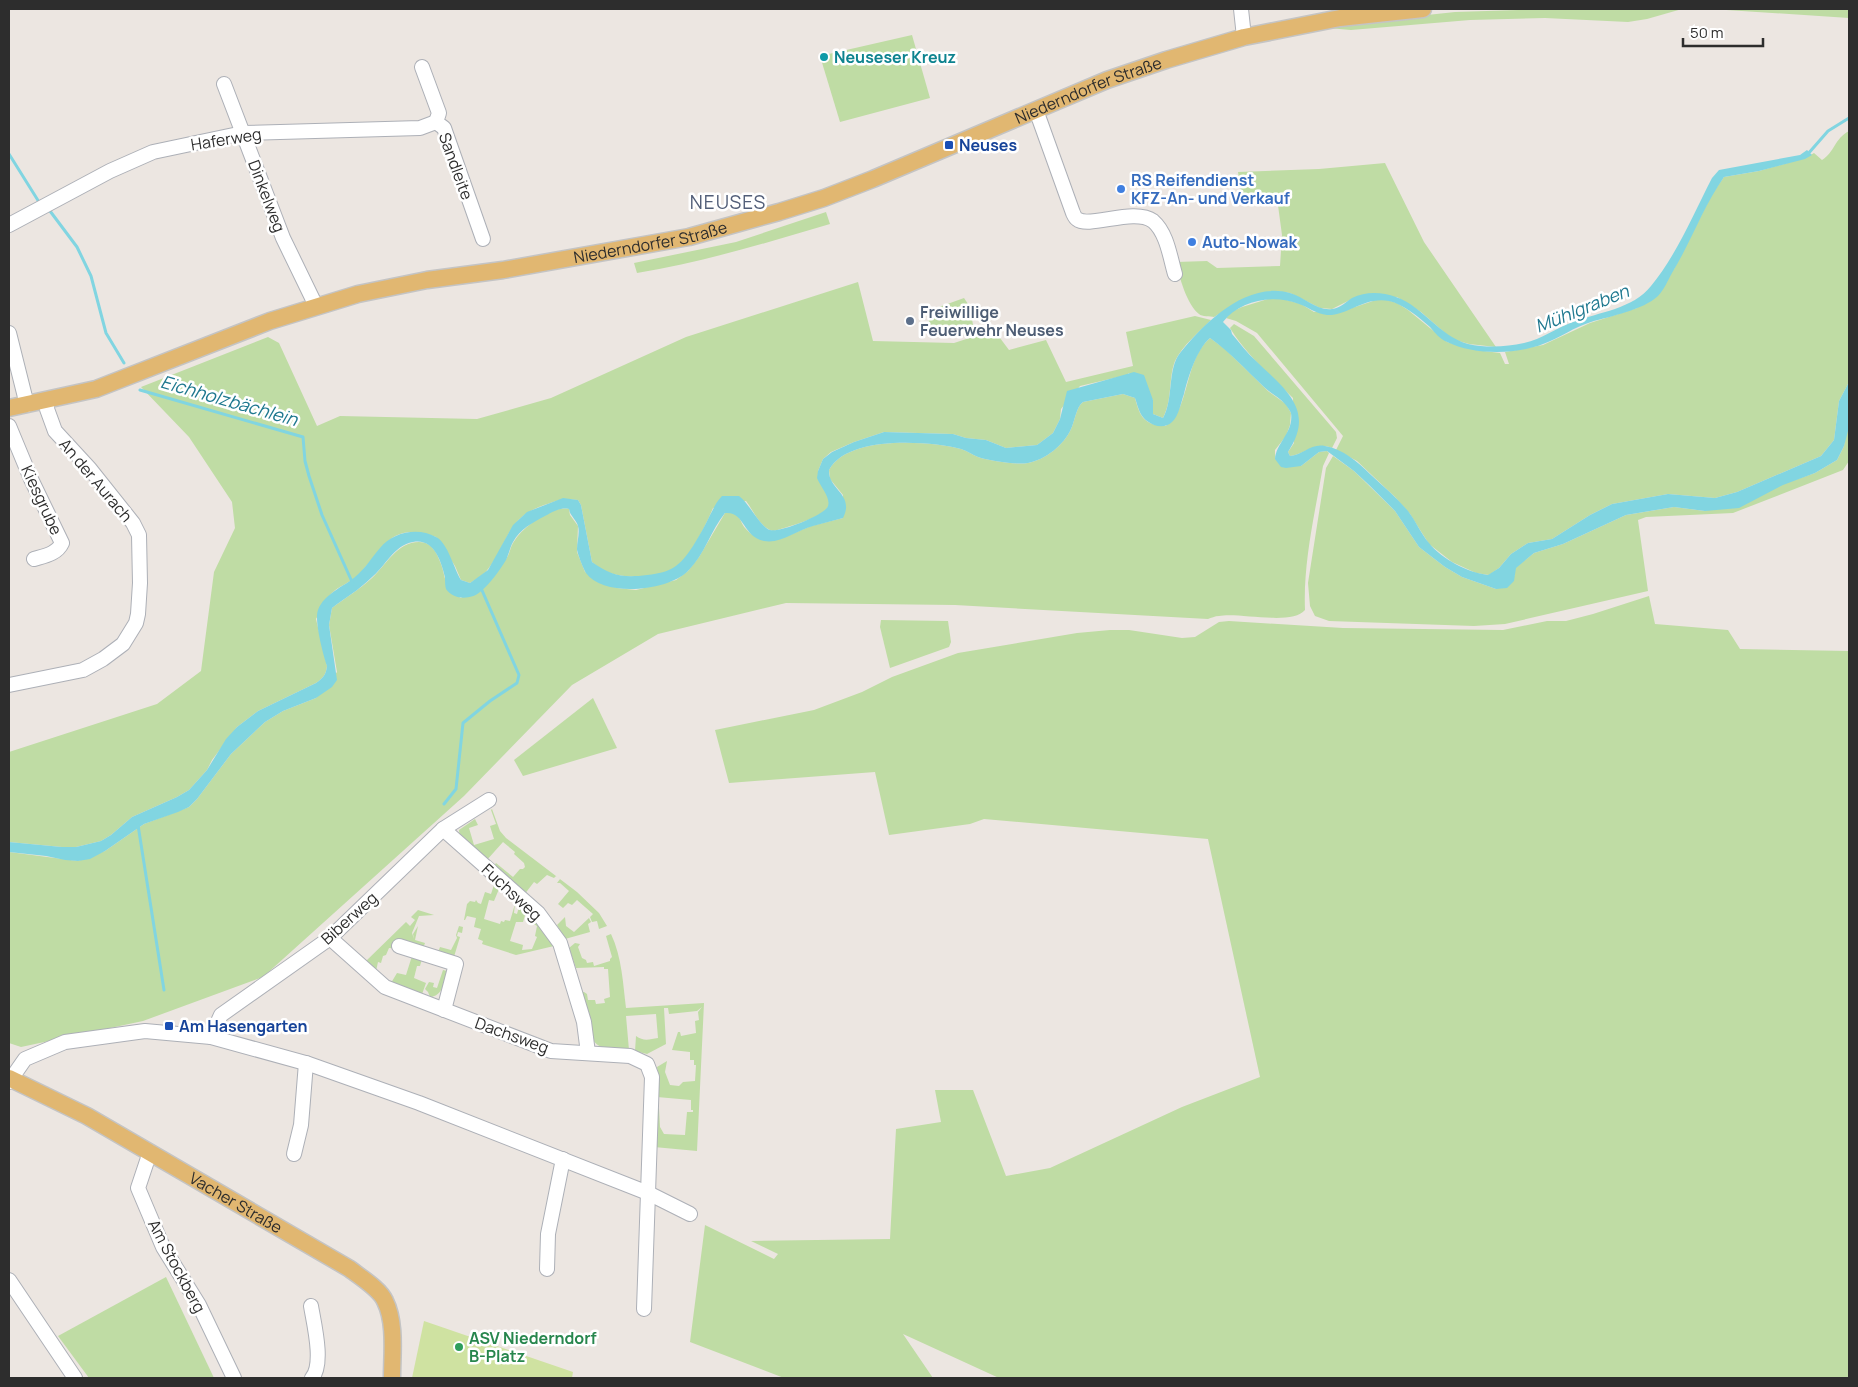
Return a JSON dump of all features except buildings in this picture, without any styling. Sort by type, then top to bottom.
[{"type":"main road","name":"Niederndorfer Straße","points":[[9,408],[96,389],[241,332],[316,306],[394,286],[503,270],[689,237],[824,198],[1107,80],[1244,37],[1340,18],[1423,9]]},
{"type":"main road","name":"Vacher Straße","points":[[9,1080],[87,1116],[350,1270],[371,1285],[385,1300],[391,1324],[392,1378]]},
{"type":"street","points":[[1241,9],[1244,37]]},
{"type":"street","name":"Sandleite","points":[[422,67],[439,112],[436,122],[444,128],[483,239]]},
{"type":"street","name":"Dinkelweg","points":[[224,84],[283,238],[316,306]]},
{"type":"street","points":[[1036,110],[1073,213],[1078,220],[1086,223],[1123,217],[1146,218],[1153,221],[1166,242],[1175,274]]},
{"type":"street","name":"Haferweg","points":[[9,225],[56,198],[153,152],[243,133],[420,128],[436,122]]},
{"type":"street","points":[[9,333],[27,405]]},
{"type":"street","name":"An der Aurach","points":[[9,686],[83,670],[103,659],[123,644],[136,623],[138,614],[140,583],[139,535],[133,523],[106,489],[55,431],[47,409],[47,400]]},
{"type":"street","name":"Kiesgrube","points":[[9,426],[31,479],[62,542],[53,552],[34,559]]},
{"type":"street","name":"Biberweg","points":[[211,1037],[221,1015],[330,938],[443,829],[488,800]]},
{"type":"street","name":"Fuchsweg","points":[[443,829],[538,912],[560,943],[584,1022],[588,1052]]},
{"type":"street","name":"Dachsweg","points":[[330,938],[385,987],[551,1051],[630,1056],[647,1064],[652,1077],[648,1193]]},
{"type":"street","points":[[400,946],[456,964],[444,1010]]},
{"type":"street","points":[[9,1080],[25,1059],[65,1042],[145,1031],[211,1037],[306,1063],[419,1103],[648,1193],[690,1214]]},
{"type":"street","points":[[294,1154],[301,1125],[306,1063]]},
{"type":"street","name":"Am Stockberg","points":[[150,1152],[138,1188],[163,1247],[199,1305],[234,1378]]},
{"type":"street","points":[[547,1269],[548,1234],[563,1159]]},
{"type":"street","points":[[644,1309],[648,1193]]},
{"type":"street","points":[[10,1284],[75,1378]]},
{"type":"street","points":[[311,1306],[318,1354],[315,1375],[312,1378]]},
{"type":"green space","points":[[1545,9],[1682,9],[1647,19],[1628,22],[1545,18],[1470,20],[1351,30],[1328,28],[1455,12]]},
{"type":"green space","points":[[1711,9],[1849,9],[1849,18]]},
{"type":"green space","points":[[912,35],[930,98],[840,122],[820,56]]},
{"type":"green space","points":[[1849,131],[1849,382],[1839,401],[1834,440],[1821,456],[1737,492],[1715,498],[1668,494],[1612,504],[1590,515],[1552,539],[1528,543],[1511,554],[1499,568],[1489,575],[1476,573],[1452,562],[1429,544],[1410,514],[1395,497],[1357,461],[1336,450],[1343,436],[1257,333],[1236,321],[1226,318],[1231,312],[1242,307],[1271,298],[1301,304],[1314,312],[1346,310],[1376,300],[1387,300],[1397,303],[1408,310],[1447,342],[1476,350],[1500,353],[1505,364],[1509,364],[1505,352],[1543,345],[1590,323],[1637,308],[1674,269],[1712,194],[1724,177],[1759,171],[1805,158],[1814,153],[1822,160],[1830,153],[1840,138]]},
{"type":"green space","points":[[1385,163],[1424,242],[1496,347],[1469,344],[1452,339],[1421,312],[1397,297],[1352,299],[1332,309],[1320,308],[1290,293],[1275,291],[1257,294],[1238,302],[1214,317],[1202,316],[1195,310],[1184,290],[1176,262],[1207,261],[1217,268],[1280,266],[1282,235],[1277,198],[1242,197],[1238,172],[1319,169]]},
{"type":"green space","points":[[826,212],[830,224],[734,252],[637,273],[634,263],[736,242]]},
{"type":"green space","points":[[858,282],[873,341],[954,343],[994,330],[1009,350],[1046,340],[1066,382],[1133,366],[1126,332],[1195,316],[1211,320],[1186,345],[1175,361],[1168,403],[1163,418],[1153,414],[1153,400],[1129,373],[1080,386],[1061,409],[1060,419],[1053,433],[1037,445],[1006,448],[986,440],[966,438],[953,434],[884,432],[831,452],[823,459],[818,471],[829,497],[829,505],[821,514],[773,531],[760,522],[746,501],[713,508],[689,554],[679,565],[664,573],[622,576],[605,571],[592,562],[581,505],[578,500],[557,501],[532,510],[522,517],[515,524],[486,571],[470,583],[461,580],[455,566],[436,537],[408,532],[398,535],[382,547],[355,578],[332,593],[323,605],[316,619],[327,666],[322,678],[316,683],[258,711],[237,727],[212,760],[207,770],[189,790],[132,817],[101,841],[76,847],[9,842],[9,752],[157,704],[201,671],[214,572],[235,528],[232,502],[189,437],[141,387],[268,337],[279,343],[317,426],[340,416],[477,419],[551,398],[686,337]]},
{"type":"green space","points":[[964,298],[970,307],[974,331],[930,334],[928,311]]},
{"type":"green space","points":[[1234,324],[1254,336],[1336,432],[1337,438],[1332,448],[1321,446],[1290,456],[1288,452],[1294,443],[1293,398],[1259,365],[1244,347],[1230,328]]},
{"type":"green space","points":[[1210,338],[1225,349],[1268,391],[1286,404],[1291,413],[1290,425],[1286,436],[1275,450],[1275,459],[1301,466],[1319,452],[1327,451],[1329,453],[1323,466],[1310,538],[1305,610],[1298,615],[1277,618],[1228,615],[1208,619],[955,605],[786,603],[658,634],[572,685],[464,796],[263,977],[143,1021],[21,1047],[9,1043],[9,852],[78,861],[105,851],[144,824],[189,807],[231,754],[265,722],[283,711],[316,698],[337,672],[329,625],[332,608],[367,582],[392,555],[404,546],[411,543],[424,542],[431,546],[436,552],[448,588],[461,598],[501,565],[507,558],[519,534],[532,523],[547,513],[555,510],[569,509],[570,515],[578,526],[577,552],[585,572],[617,588],[636,590],[676,580],[688,571],[699,557],[725,513],[736,514],[747,530],[762,540],[780,539],[811,526],[843,518],[843,495],[830,479],[829,470],[839,459],[853,451],[890,443],[930,444],[961,449],[989,460],[1028,463],[1041,459],[1064,441],[1083,402],[1123,394],[1135,398],[1141,415],[1148,422],[1166,426],[1180,407],[1195,361],[1199,352]]},
{"type":"green space","points":[[1849,412],[1849,461],[1843,470],[1733,513],[1646,517],[1638,520],[1648,591],[1505,624],[1474,626],[1329,621],[1315,616],[1310,606],[1308,583],[1326,468],[1333,456],[1354,471],[1395,511],[1419,547],[1445,567],[1462,577],[1496,589],[1515,575],[1515,568],[1534,553],[1563,544],[1626,515],[1674,507],[1705,511],[1815,473],[1837,460],[1844,446]]},
{"type":"green space","points":[[1649,596],[1655,624],[1728,630],[1740,649],[1849,651],[1849,1378],[999,1378],[903,1334],[933,1378],[784,1378],[690,1342],[705,1225],[774,1259],[778,1254],[751,1241],[890,1239],[896,1129],[941,1122],[935,1090],[973,1090],[1006,1176],[1050,1168],[1182,1107],[1260,1077],[1208,839],[984,819],[970,824],[889,835],[875,772],[729,783],[715,730],[814,710],[862,692],[892,677],[958,653],[1077,633],[1129,630],[1182,638],[1195,637],[1219,622],[1229,621],[1343,628],[1503,630],[1547,621],[1566,621]]},
{"type":"green space","points":[[881,620],[948,621],[951,642],[949,647],[890,668],[880,627]]},
{"type":"green space","points":[[593,698],[617,748],[523,776],[514,760]]},
{"type":"green space","points":[[492,809],[500,831],[506,838],[556,876],[554,878],[547,875],[537,884],[534,882],[524,895],[493,867],[496,863],[513,877],[520,869],[525,867],[524,863],[514,854],[515,852],[503,842],[486,861],[460,839],[459,830],[475,819],[478,825],[469,828],[474,845],[494,839],[490,826],[496,824]]},
{"type":"green space","points":[[560,879],[599,913],[607,926],[599,929],[597,921],[592,922],[590,917],[593,914],[577,900],[572,905],[568,903],[563,908],[558,904],[569,891],[560,883],[557,883]]},
{"type":"green space","points":[[494,885],[499,889],[494,901],[489,900],[484,919],[500,924],[501,921],[510,921],[515,904],[514,913],[517,914],[519,907],[526,912],[523,922],[516,922],[510,941],[523,945],[522,950],[532,949],[537,937],[535,936],[537,926],[532,923],[534,919],[554,946],[516,955],[482,944],[483,941],[478,939],[481,929],[474,927],[476,918],[467,916],[464,920],[467,904],[470,901],[475,902],[476,900],[481,904],[485,892],[491,894]]},
{"type":"green space","points":[[418,910],[434,915],[419,916],[412,933],[414,939],[413,934],[418,926],[415,940],[425,943],[422,951],[389,948],[386,955],[383,956],[381,963],[378,962],[376,971],[365,962],[406,922],[410,926],[415,920],[411,917]]},
{"type":"green space","points":[[565,917],[566,926],[574,932],[589,918],[591,922],[588,924],[590,932],[565,939],[557,925]]},
{"type":"green space","points":[[459,926],[463,927],[462,933],[458,932],[457,936],[460,937],[453,960],[437,955],[440,947],[451,950],[457,938],[456,935]]},
{"type":"green space","points":[[611,934],[620,961],[626,1008],[704,1003],[697,1151],[654,1147],[656,1107],[659,1109],[660,1127],[664,1134],[685,1135],[687,1112],[693,1112],[691,1110],[691,1100],[657,1097],[659,1082],[657,1067],[667,1061],[665,1072],[670,1085],[679,1086],[683,1082],[695,1081],[696,1065],[694,1065],[694,1060],[690,1060],[690,1052],[672,1050],[678,1032],[680,1032],[681,1036],[696,1033],[695,1021],[699,1020],[698,1012],[702,1007],[697,1011],[669,1014],[668,1008],[664,1008],[666,1044],[647,1054],[635,1051],[636,1036],[644,1040],[658,1038],[656,1014],[626,1016],[629,1050],[609,1049],[596,1044],[593,1040],[581,992],[587,994],[588,1000],[595,1000],[596,1004],[605,1003],[604,999],[610,997],[608,969],[604,969],[604,967],[576,968],[569,948],[575,943],[580,944],[578,947],[582,958],[587,963],[593,962],[594,966],[610,961],[612,957],[606,936]]},
{"type":"green space","points":[[412,956],[422,959],[420,966],[417,966],[414,978],[426,983],[421,997],[391,983],[397,973],[406,975]]},
{"type":"green space","points":[[443,970],[447,971],[442,988],[438,994],[430,997],[425,989],[429,982],[434,983],[433,987],[437,988]]},
{"type":"green space","points":[[166,1277],[214,1378],[89,1378],[58,1336]]},
{"type":"green space","name":"ASV Niederndorf B-Platz","points":[[424,1321],[573,1372],[572,1378],[412,1378]]},
{"type":"water","points":[[1807,150],[1812,155],[1805,159],[1759,171],[1724,177],[1664,288],[1652,301],[1626,312],[1585,324],[1549,342],[1532,348],[1495,352],[1458,346],[1442,339],[1426,323],[1405,308],[1389,301],[1380,300],[1364,303],[1342,313],[1327,315],[1289,301],[1258,301],[1239,308],[1223,322],[1293,401],[1298,412],[1299,424],[1296,437],[1288,452],[1290,456],[1315,446],[1325,446],[1344,453],[1399,501],[1411,515],[1426,539],[1441,555],[1464,568],[1488,575],[1499,568],[1511,554],[1528,543],[1552,539],[1590,515],[1612,504],[1668,494],[1715,498],[1737,492],[1821,456],[1834,440],[1839,401],[1849,382],[1848,431],[1844,446],[1837,460],[1815,473],[1783,485],[1739,508],[1705,511],[1674,507],[1626,515],[1563,544],[1534,553],[1516,568],[1514,581],[1507,588],[1496,589],[1462,577],[1445,567],[1419,547],[1395,511],[1354,471],[1327,451],[1319,452],[1301,466],[1281,467],[1275,459],[1276,453],[1288,432],[1291,412],[1283,402],[1210,338],[1201,349],[1194,364],[1180,409],[1168,425],[1159,426],[1149,423],[1141,414],[1135,398],[1123,394],[1083,402],[1064,441],[1041,459],[1028,463],[989,460],[961,449],[930,444],[890,443],[853,451],[839,459],[829,470],[832,483],[846,503],[843,518],[807,528],[783,539],[764,541],[751,534],[732,513],[725,513],[699,557],[688,571],[679,578],[652,587],[621,589],[595,581],[586,573],[577,551],[578,526],[569,509],[554,512],[523,530],[516,537],[506,560],[494,577],[483,589],[472,596],[462,598],[449,593],[446,589],[445,577],[439,558],[431,547],[420,542],[406,544],[400,547],[357,590],[332,608],[329,625],[337,680],[332,687],[316,698],[283,711],[265,722],[231,754],[189,807],[144,824],[90,859],[78,861],[65,860],[9,852],[9,842],[76,847],[101,841],[132,817],[189,790],[207,770],[226,739],[237,727],[258,711],[316,683],[322,678],[327,666],[321,646],[317,621],[318,610],[321,604],[329,595],[359,574],[385,543],[399,535],[421,532],[436,537],[447,550],[461,580],[470,583],[488,570],[513,525],[527,512],[563,498],[578,500],[581,505],[592,562],[618,575],[639,576],[656,574],[669,570],[679,564],[693,546],[722,496],[739,496],[762,525],[770,530],[792,526],[819,514],[825,510],[829,503],[817,478],[823,459],[832,452],[854,442],[884,432],[953,434],[966,438],[986,440],[1006,448],[1037,445],[1053,433],[1060,419],[1067,391],[1134,372],[1144,375],[1153,400],[1153,414],[1163,418],[1168,402],[1173,368],[1180,353],[1214,317],[1242,299],[1258,293],[1274,291],[1290,293],[1326,309],[1343,305],[1352,298],[1363,294],[1385,294],[1396,297],[1415,307],[1448,335],[1468,344],[1496,346],[1524,343],[1573,322],[1625,305],[1644,294],[1669,261],[1712,178],[1719,170],[1800,155]]},
{"type":"waterway","name":"Mühlgraben","points":[[1807,155],[1828,131],[1849,118]]},
{"type":"waterway","name":"Eichholzbächlein","points":[[9,154],[39,202]]},
{"type":"waterway","name":"Eichholzbächlein","points":[[50,211],[77,247],[91,276],[106,333],[124,363]]},
{"type":"waterway","name":"Eichholzbächlein","points":[[140,390],[303,437],[305,461],[322,515],[353,584]]},
{"type":"waterway","points":[[444,804],[456,789],[463,723],[490,701],[517,683],[519,675],[481,588]]},
{"type":"waterway","points":[[138,825],[164,990]]},
{"type":"place","name":"Neuseser Kreuz","points":[[824,57]]},
{"type":"place","name":"Neuses","points":[[949,145]]},
{"type":"place","name":"RS Reifendienst KFZ-An- und Verkauf","points":[[1121,189]]},
{"type":"place","name":"Auto-Nowak","points":[[1192,242]]},
{"type":"place","name":"Freiwillige Feuerwehr Neuses","points":[[910,321]]},
{"type":"place","name":"Am Hasengarten","points":[[169,1026]]},
{"type":"place","name":"ASV Niederndorf B-Platz","points":[[459,1347]]},
{"type":"district","name":"NEUSES","points":[[728,202]]}]
